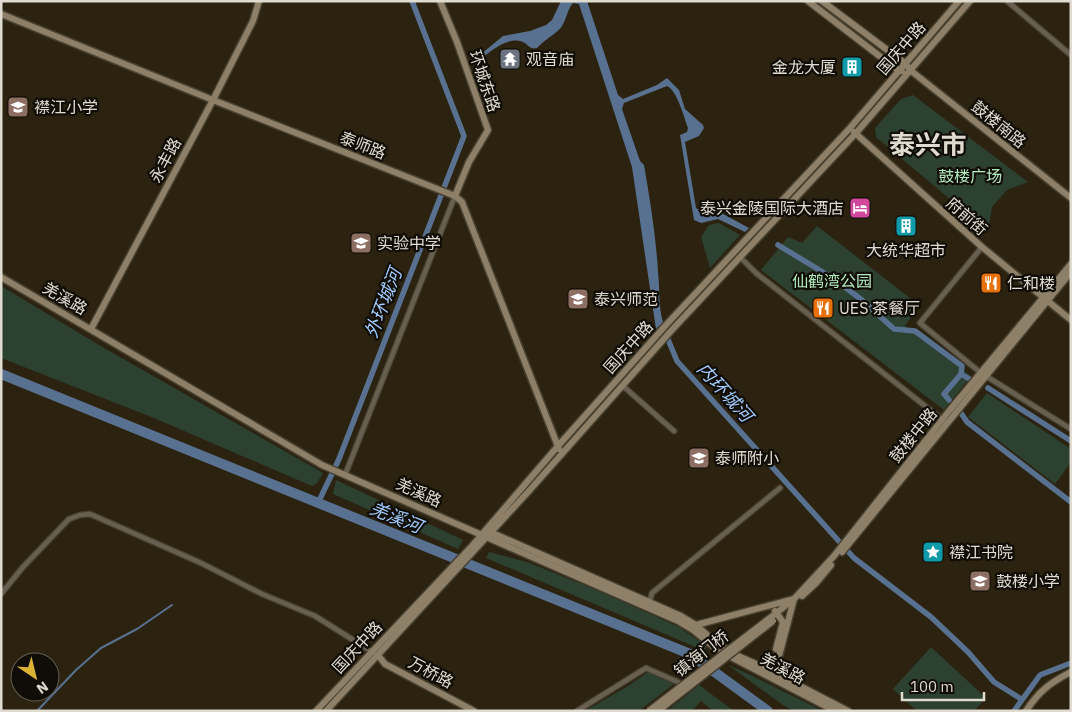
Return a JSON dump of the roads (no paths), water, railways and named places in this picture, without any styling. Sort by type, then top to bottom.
[{"type":"street","name":"永丰路","points":[[91,329],[213,100],[253,21],[259,1]]},
{"type":"street","name":"环城东路","points":[[440,1],[457,42],[488,130],[452,195]]},
{"type":"street","points":[[808,1],[899,71],[910,70]]},
{"type":"street","name":"国庆中路","points":[[326,711],[474,547],[558,446],[656,336],[850,128],[959,1]]},
{"type":"street","name":"国庆中路","points":[[486,533],[561,455],[670,332],[856,133],[970,1]]},
{"type":"street","points":[[1007,1],[1071,55]]},
{"type":"street","points":[[820,10],[825,2]]},
{"type":"street","name":"鼓楼南路","points":[[825,2],[906,64],[910,70],[1071,198]]},
{"type":"street","name":"泰师路","points":[[1,14],[452,195]]},
{"type":"street","name":"府前街","points":[[850,128],[982,247],[1071,320]]},
{"type":"street","points":[[345,475],[452,195],[462,202],[561,455]]},
{"type":"street","points":[[982,247],[920,322],[983,374],[1071,429]]},
{"type":"street","points":[[740,257],[756,273],[943,420]]},
{"type":"street","name":"鼓楼中路","points":[[843,548],[943,420],[983,374],[1071,264]]},
{"type":"street","points":[[1045,297],[1071,272]]},
{"type":"street","name":"羌溪路","points":[[1,277],[322,465],[486,533],[649,605],[678,621],[695,627],[708,635],[716,643],[835,711]]},
{"type":"street","points":[[658,711],[816,583],[983,374]]},
{"type":"street","points":[[623,386],[674,431]]},
{"type":"street","points":[[649,605],[652,593],[780,488]]},
{"type":"street","points":[[1,594],[23,567],[69,519],[90,514],[201,562],[262,594],[315,616],[378,655]]},
{"type":"street","name":"国庆中路","points":[[316,711],[371,651],[442,582]]},
{"type":"street","points":[[695,627],[794,602]]},
{"type":"street","points":[[772,675],[794,602]]},
{"type":"street","points":[[708,635],[708,630],[711,626],[773,608],[774,617]]},
{"type":"street","points":[[772,675],[783,622],[774,617]]},
{"type":"street","name":"镇海门桥","points":[[649,711],[774,617]]},
{"type":"street","name":"羌溪路","points":[[695,627],[714,647],[848,711]]},
{"type":"street","name":"万桥路","points":[[378,655],[385,664],[474,711]]},
{"type":"street","points":[[577,711],[646,668],[678,682]]},
{"type":"street","points":[[1026,711],[1035,697],[1051,682],[1071,672]]},
{"type":"water","points":[[561,1],[587,1],[618,95],[623,99],[657,85],[667,78],[679,90],[685,109],[704,128],[699,136],[685,142],[696,208],[702,212],[712,208],[749,228],[745,232],[718,219],[701,223],[694,220],[680,135],[687,132],[688,128],[680,104],[671,89],[667,86],[624,103],[622,109],[640,161],[644,165],[652,218],[663,322],[656,329],[632,167],[579,4],[573,3],[560,28],[537,48],[531,48],[517,40],[511,41],[498,46],[477,62],[475,59],[503,36],[530,31],[546,25],[552,20]]},
{"type":"waterway","name":"外环城河","points":[[318,503],[339,459],[464,136],[412,1]]},
{"type":"waterway","points":[[778,245],[836,280],[894,329],[915,331],[962,366],[961,374],[944,394],[949,400]]},
{"type":"waterway","name":"内环城河","points":[[662,325],[677,361],[854,558],[931,617],[968,652],[994,682],[1021,699]]},
{"type":"waterway","name":"羌溪河","points":[[1,374],[690,654],[768,711]]},
{"type":"waterway","points":[[961,374],[971,380]]},
{"type":"waterway","points":[[988,388],[1071,441]]},
{"type":"waterway","points":[[961,413],[967,422],[1071,502]]},
{"type":"waterway","points":[[37,711],[76,670],[101,648],[137,629],[172,605]]},
{"type":"waterway","points":[[1014,711],[1040,675],[1071,663]]},
{"type":"place","name":"观音庙","points":[[510,59]]},
{"type":"place","name":"金龙大厦","points":[[852,67]]},
{"type":"place","name":"襟江小学","points":[[18,107]]},
{"type":"place","name":"泰兴金陵国际大酒店","points":[[860,208]]},
{"type":"place","name":"大统华超市","points":[[906,226]]},
{"type":"place","name":"实验中学","points":[[361,243]]},
{"type":"place","name":"仁和楼","points":[[991,283]]},
{"type":"place","name":"泰兴师范","points":[[578,299]]},
{"type":"place","name":"UES 茶餐厅","points":[[823,308]]},
{"type":"place","name":"泰师附小","points":[[699,458]]},
{"type":"place","name":"襟江书院","points":[[933,552]]},
{"type":"place","name":"鼓楼小学","points":[[980,581]]},
{"type":"district","name":"泰兴市","points":[[928,144]]},
{"type":"park label","name":"鼓楼广场","points":[[970,176]]},
{"type":"park label","name":"仙鹤湾公园","points":[[832,281]]}]
